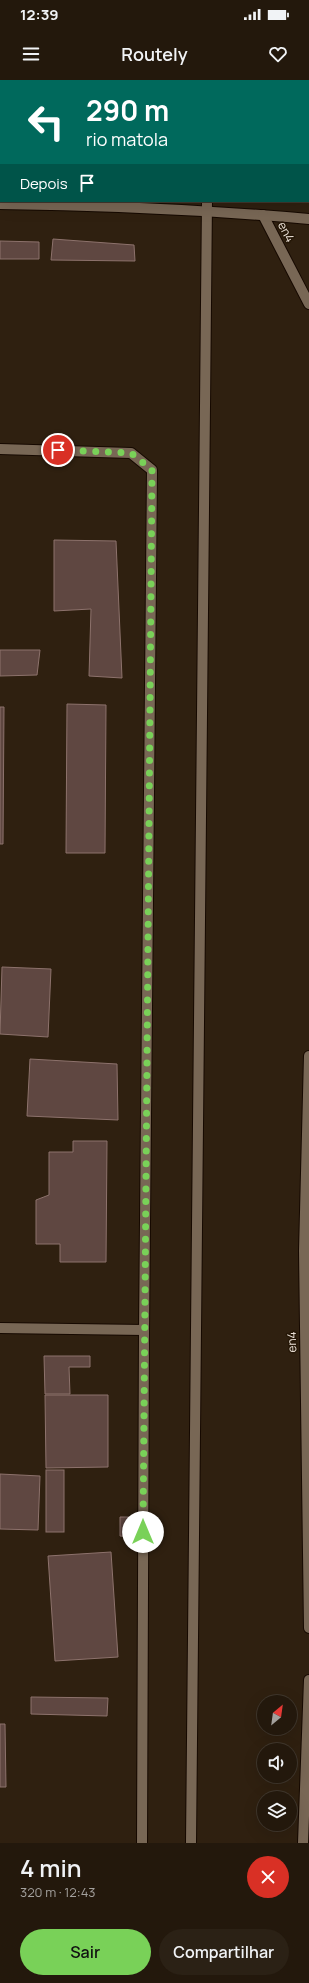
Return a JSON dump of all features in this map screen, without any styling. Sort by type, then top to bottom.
[{"type":"street","points":[[192,1843],[207,202]]},
{"type":"street","points":[[0,204],[53,204],[263,215],[309,219]]},
{"type":"street","name":"en4","points":[[263,215],[309,304]]},
{"type":"street","points":[[0,449],[131,453],[152,470],[144,1330],[142,1843]]},
{"type":"street","name":"en4","points":[[309,1056],[304,1251],[309,1628]]},
{"type":"street","points":[[0,1328],[144,1330]]},
{"type":"street","points":[[303,1843],[309,1680]]},
{"type":"building","points":[[53,239],[134,245],[135,261],[51,260]]},
{"type":"building","points":[[0,241],[39,242],[39,259],[0,259]]},
{"type":"building","points":[[54,540],[116,541],[122,678],[89,676],[91,609],[54,611]]},
{"type":"building","points":[[0,650],[40,650],[37,675],[0,676]]},
{"type":"building","points":[[67,704],[106,705],[105,853],[66,853]]},
{"type":"building","points":[[0,707],[4,707],[3,844],[0,844]]},
{"type":"building","points":[[2,967],[51,969],[48,1037],[0,1034]]},
{"type":"building","points":[[30,1059],[117,1064],[118,1120],[27,1116]]},
{"type":"building","points":[[73,1141],[107,1141],[106,1262],[60,1262],[60,1244],[36,1244],[36,1200],[49,1195],[49,1152],[73,1152]]},
{"type":"building","points":[[44,1356],[90,1356],[90,1367],[69,1367],[70,1394],[45,1394]]},
{"type":"building","points":[[45,1395],[108,1395],[108,1467],[46,1468]]},
{"type":"building","points":[[46,1470],[64,1470],[64,1532],[46,1532]]},
{"type":"building","points":[[0,1474],[40,1476],[38,1530],[0,1529]]},
{"type":"building","points":[[120,1517],[132,1517],[131,1537],[120,1536]]},
{"type":"building","points":[[111,1552],[118,1657],[55,1661],[48,1556]]},
{"type":"building","points":[[31,1697],[108,1698],[107,1716],[31,1714]]},
{"type":"building","points":[[0,1724],[5,1724],[6,1787],[0,1787]]},
{"type":"route","points":[[58,450],[131,453],[152,470],[143,1532]]}]
